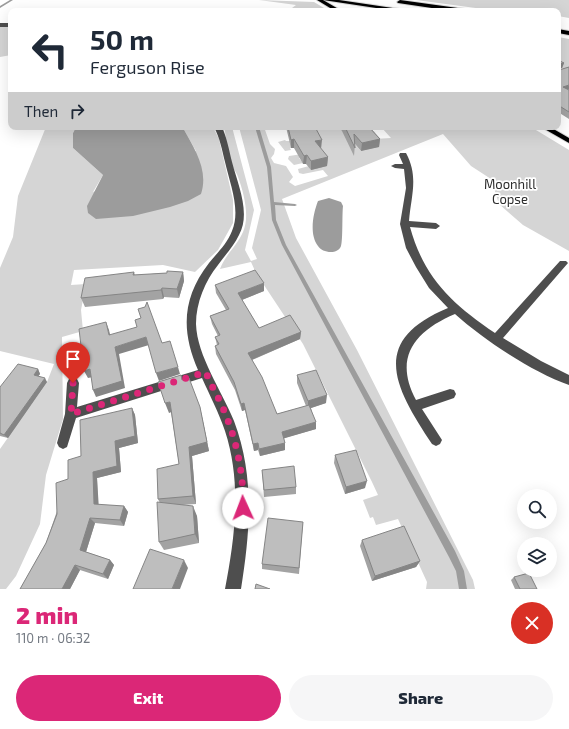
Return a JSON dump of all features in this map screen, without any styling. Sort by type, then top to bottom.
[{"type":"highway","points":[[326,0],[387,8]]},
{"type":"highway","points":[[395,2],[442,8]]},
{"type":"main road","points":[[319,0],[334,8]]},
{"type":"main road","points":[[550,130],[569,141]]},
{"type":"street","points":[[219,130],[234,181],[240,217],[234,236],[211,267],[198,288],[192,309],[192,336],[232,433],[237,452],[243,496],[242,531],[233,589]]},
{"type":"street","points":[[403,156],[409,167],[412,186],[404,224],[415,259],[424,274],[454,310],[496,339],[551,372],[569,380]]},
{"type":"street","points":[[395,166],[409,167]]},
{"type":"street","points":[[404,224],[436,226]]},
{"type":"street","points":[[496,339],[563,263]]},
{"type":"street","points":[[436,440],[414,406],[404,385],[402,361],[406,344],[411,335],[433,318],[454,310]]},
{"type":"street","points":[[71,414],[206,372]]},
{"type":"street","points":[[63,443],[71,414],[73,383]]},
{"type":"street","points":[[414,406],[450,394]]},
{"type":"green space","points":[[259,0],[314,2],[324,8],[292,8],[296,5]]},
{"type":"green space","points":[[416,0],[569,0],[569,18],[561,17],[561,8],[476,8]]},
{"type":"green space","points":[[0,27],[8,27],[8,56],[0,57]]},
{"type":"green space","points":[[561,38],[569,39],[569,68],[561,69]]},
{"type":"green space","points":[[45,130],[74,130],[73,133],[73,148],[103,175],[93,192],[196,151],[184,130],[214,130],[219,139],[233,200],[233,223],[218,250],[195,272],[163,265],[74,270],[71,285],[86,284],[81,310],[83,331],[62,337],[63,419],[46,475],[40,524],[16,576],[6,589],[0,589],[0,449],[47,382],[54,364],[0,351],[0,268],[13,237],[18,196]]},
{"type":"green space","name":"Moonhill Copse","points":[[224,130],[233,130],[254,210],[245,250],[251,261],[257,259],[252,248],[261,210],[240,130],[265,130],[270,144],[275,149],[271,158],[274,163],[286,166],[293,177],[289,182],[295,186],[328,176],[323,170],[303,174],[299,173],[298,169],[309,166],[318,154],[299,158],[303,163],[294,165],[288,159],[289,156],[316,152],[291,143],[293,148],[285,151],[278,142],[285,140],[292,141],[302,130],[361,130],[376,132],[350,139],[361,151],[379,147],[374,139],[391,138],[384,130],[536,130],[569,150],[569,251],[523,225],[499,204],[491,179],[471,166],[443,134],[282,199],[296,238],[357,350],[473,580],[475,589],[426,589],[427,582],[398,519],[376,525],[373,517],[370,518],[363,500],[378,495],[372,482],[303,344],[256,273],[251,262],[220,269],[225,259],[238,242],[243,232],[246,219],[244,197],[238,176],[232,166]]},
{"type":"shaded area","points":[[74,130],[184,130],[196,151],[202,168],[203,185],[201,194],[188,201],[170,207],[133,216],[96,219],[88,213],[87,206],[103,175],[73,148],[73,133]]},
{"type":"shaded area","points":[[329,198],[341,202],[343,206],[341,246],[337,251],[333,252],[323,250],[318,246],[315,241],[313,230],[313,218],[318,201]]},
{"type":"building","points":[[569,67],[569,85],[563,87],[569,90],[569,112],[561,107],[561,69]]},
{"type":"building","points":[[289,130],[317,130],[322,140],[315,141],[328,157],[311,161],[307,155],[304,156],[294,139],[291,140]]},
{"type":"building","points":[[346,130],[372,130],[380,139],[362,143],[354,134],[355,148]]},
{"type":"building","points":[[255,270],[264,283],[238,293],[259,328],[290,315],[301,332],[248,353],[262,377],[277,414],[309,405],[316,422],[282,432],[285,443],[259,449],[258,443],[253,444],[244,403],[241,404],[234,382],[215,346],[219,344],[215,337],[220,335],[210,316],[229,309],[215,285]]},
{"type":"building","points":[[167,271],[183,272],[177,289],[162,288],[161,290],[81,298],[85,278],[134,272],[133,275],[167,273]]},
{"type":"building","points":[[147,302],[162,343],[170,341],[178,367],[156,373],[146,337],[115,347],[122,381],[93,390],[90,369],[84,371],[79,329],[106,322],[109,335],[137,327],[135,320],[141,318],[138,309],[145,307]]},
{"type":"building","points":[[18,364],[38,369],[34,375],[45,378],[4,435],[0,433],[0,387]]},
{"type":"building","points":[[316,370],[327,395],[308,401],[297,375]]},
{"type":"building","points":[[181,375],[182,380],[189,378],[200,407],[207,442],[189,447],[193,496],[158,499],[157,469],[179,464],[170,402],[165,403],[158,382]]},
{"type":"building","points":[[132,408],[135,436],[115,441],[117,466],[93,472],[94,504],[124,506],[120,520],[90,518],[80,550],[110,560],[103,574],[75,565],[62,589],[20,589],[46,543],[57,514],[56,483],[68,479],[68,460],[81,456],[80,420]]},
{"type":"building","points":[[356,450],[367,481],[346,487],[335,455]]},
{"type":"building","points":[[294,466],[296,487],[264,490],[262,470]]},
{"type":"building","points":[[157,502],[193,506],[195,534],[159,542]]},
{"type":"building","points":[[268,518],[303,522],[299,568],[262,564]]},
{"type":"building","points":[[404,526],[420,561],[375,576],[362,540]]},
{"type":"building","points":[[150,549],[184,560],[172,589],[133,589]]},
{"type":"building","points":[[514,577],[531,577],[537,589],[520,589]]},
{"type":"building","points":[[256,584],[270,589],[255,589]]},
{"type":"waterway","points":[[0,7],[12,0]]},
{"type":"waterway","points":[[258,130],[269,167],[272,203]]},
{"type":"waterway","points":[[272,203],[295,205]]},
{"type":"waterway","points":[[272,203],[274,220],[284,245],[452,554],[460,571],[463,589]]},
{"type":"route","points":[[73,383],[71,414],[206,372],[212,388],[222,405],[232,433],[237,452],[243,496],[243,508]]}]
